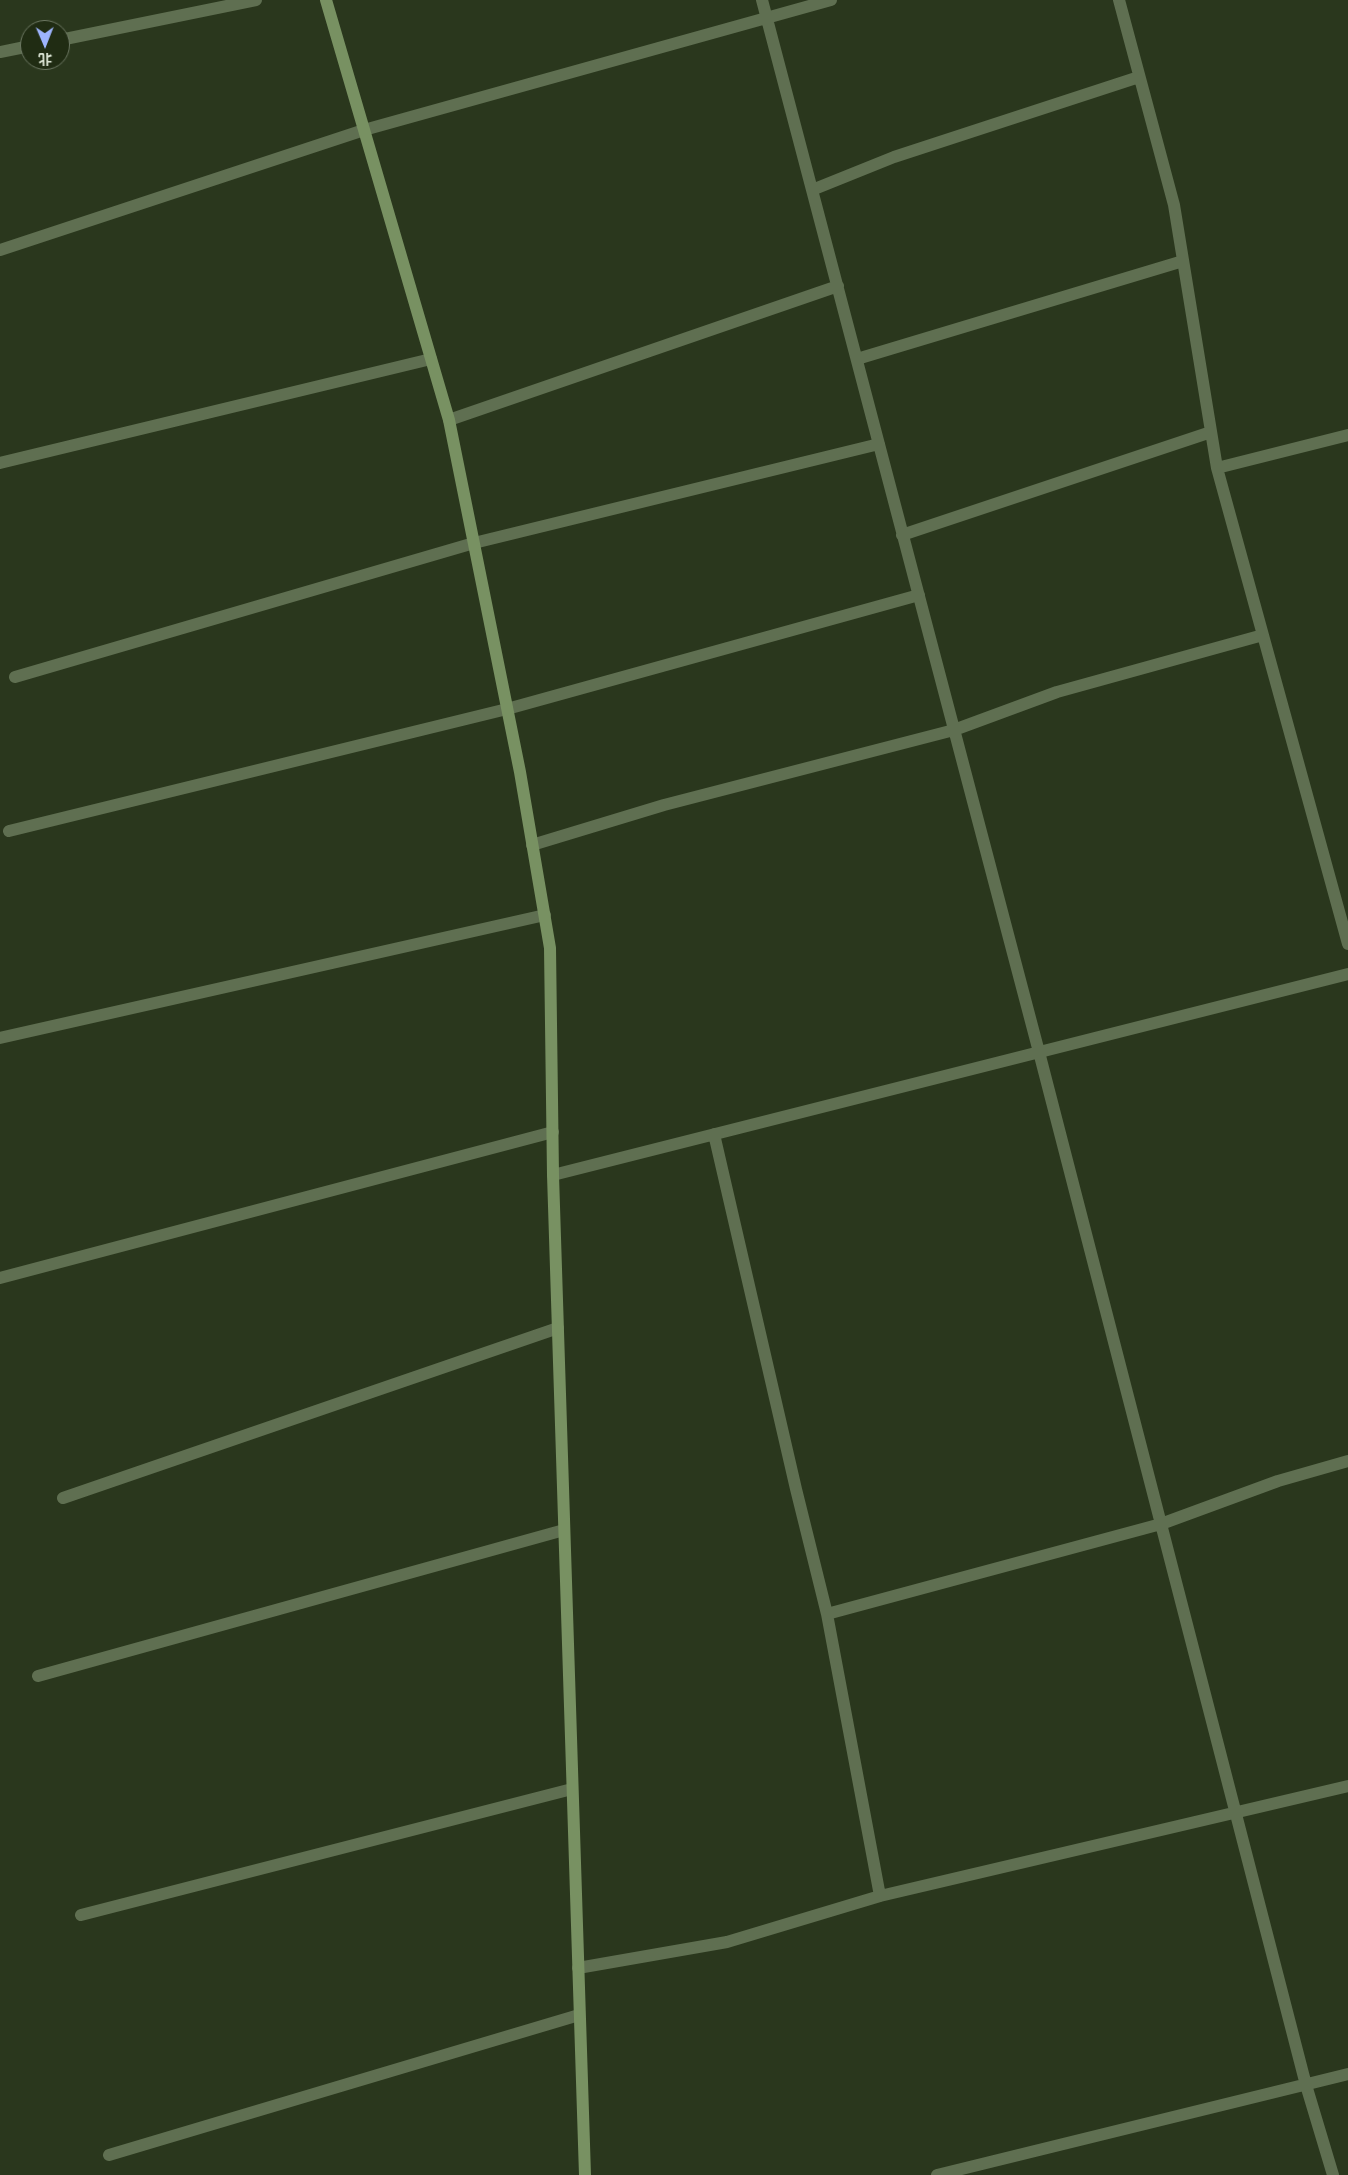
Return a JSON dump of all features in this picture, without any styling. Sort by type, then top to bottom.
[{"type":"street","points":[[70,38],[256,0]]},
{"type":"street","points":[[326,0],[448,420],[507,709],[550,948],[553,1175],[584,2175]]},
{"type":"street","points":[[762,0],[1039,1052],[1306,2085],[1333,2175]]},
{"type":"street","points":[[0,250],[364,130],[831,0]]},
{"type":"street","points":[[1119,0],[1174,205],[1217,468],[1348,944]]},
{"type":"street","points":[[0,52],[20,48]]},
{"type":"street","points":[[812,190],[894,157],[1139,76]]},
{"type":"street","points":[[857,359],[1183,261]]},
{"type":"street","points":[[448,420],[838,286]]},
{"type":"street","points":[[0,463],[431,359]]},
{"type":"street","points":[[902,535],[1211,432]]},
{"type":"street","points":[[1217,468],[1348,435]]},
{"type":"street","points":[[16,677],[474,543],[879,444]]},
{"type":"street","points":[[9,831],[507,709],[919,595]]},
{"type":"street","points":[[532,845],[664,805],[954,730],[1057,692],[1263,635]]},
{"type":"street","points":[[0,1038],[545,915]]},
{"type":"street","points":[[553,1175],[1348,974]]},
{"type":"street","points":[[0,1278],[553,1132]]},
{"type":"street","points":[[714,1134],[796,1489],[827,1614],[880,1896]]},
{"type":"street","points":[[64,1498],[558,1328]]},
{"type":"street","points":[[827,1614],[1160,1524],[1278,1481],[1348,1461]]},
{"type":"street","points":[[38,1676],[564,1530]]},
{"type":"street","points":[[578,1968],[727,1942],[880,1896],[1348,1786]]},
{"type":"street","points":[[81,1915],[572,1790]]},
{"type":"street","points":[[109,2155],[579,2015]]},
{"type":"street","points":[[937,2175],[1348,2074]]}]
